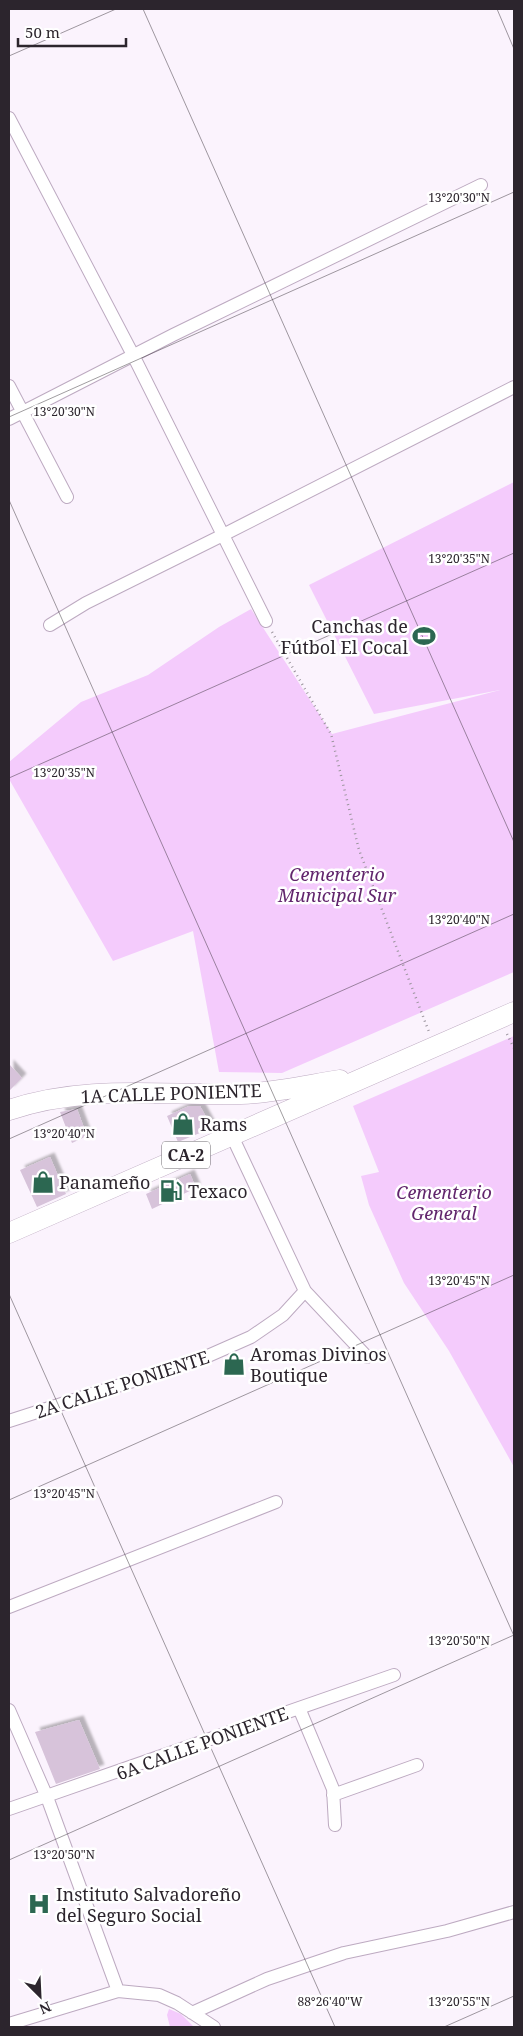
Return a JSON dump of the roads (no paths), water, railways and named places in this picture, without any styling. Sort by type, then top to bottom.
[{"type":"main road","name":"CA-2","points":[[9,1233],[514,1012]]},
{"type":"main road","name":"1A CALLE PONIENTE","points":[[9,1110],[74,1095],[133,1092],[242,1094],[364,1077]]},
{"type":"main road","points":[[237,1134],[251,1110],[248,1100],[242,1094]]},
{"type":"street","points":[[9,118],[133,355],[266,621]]},
{"type":"street","points":[[9,419],[133,355],[481,185]]},
{"type":"street","points":[[9,386],[67,497]]},
{"type":"street","points":[[50,625],[86,603],[223,536],[514,387]]},
{"type":"street","points":[[237,1134],[305,1291],[367,1357]]},
{"type":"street","name":"2A CALLE PONIENTE","points":[[9,1421],[201,1359],[217,1352],[251,1337],[282,1315],[305,1291]]},
{"type":"street","points":[[9,1607],[276,1502]]},
{"type":"street","name":"6A CALLE PONIENTE","points":[[9,1810],[394,1675]]},
{"type":"street","points":[[300,1708],[333,1789],[335,1825]]},
{"type":"street","points":[[9,1710],[47,1798],[118,1990]]},
{"type":"street","points":[[333,1795],[417,1765]]},
{"type":"street","points":[[192,2014],[267,1979],[344,1953],[447,1931],[514,1912]]},
{"type":"street","points":[[9,2024],[118,1990],[159,1995],[177,2003],[214,2027]]},
{"type":"place","name":"Canchas de Fútbol El Cocal","points":[[424,636]]},
{"type":"place","name":"Rams","points":[[183,1124]]},
{"type":"place","name":"Panameño","points":[[43,1182]]},
{"type":"place","name":"Texaco","points":[[171,1191]]},
{"type":"place","name":"Aromas Divinos Boutique","points":[[234,1364]]},
{"type":"place","name":"Instituto Salvadoreño del Seguro Social","points":[[39,1904]]},
{"type":"park label","name":"Cementerio Municipal Sur","points":[[337,884]]},
{"type":"park label","name":"Cementerio General","points":[[444,1202]]}]
